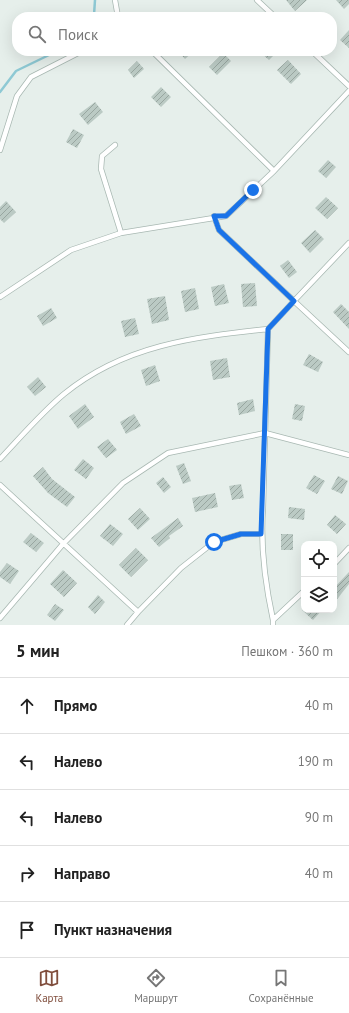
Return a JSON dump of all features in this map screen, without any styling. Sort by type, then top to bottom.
[{"type":"lane","points":[[115,0],[117,12]]},
{"type":"lane","points":[[257,0],[270,12]]},
{"type":"lane","points":[[0,150],[17,96],[31,77],[72,56]]},
{"type":"lane","points":[[157,56],[274,171]]},
{"type":"lane","points":[[317,56],[349,86]]},
{"type":"lane","points":[[0,297],[71,250],[121,233],[214,216],[226,216],[274,171],[349,91]]},
{"type":"lane","points":[[115,145],[102,156],[101,169],[121,233]]},
{"type":"lane","points":[[214,216],[219,230],[349,352]]},
{"type":"lane","points":[[0,459],[64,394],[105,366],[144,350],[196,337],[268,329],[349,243]]},
{"type":"lane","points":[[268,329],[261,534],[266,588],[273,622]]},
{"type":"lane","points":[[0,618],[63,544],[123,483],[168,453],[265,433],[349,455]]},
{"type":"lane","points":[[0,485],[138,612]]},
{"type":"lane","points":[[127,625],[181,568],[214,542],[241,534],[261,534]]},
{"type":"lane","points":[[337,561],[349,548]]},
{"type":"lane","points":[[273,622],[301,594]]},
{"type":"building","points":[[286,0],[307,0],[295,11]]},
{"type":"building","points":[[336,0],[349,0],[349,4],[344,9]]},
{"type":"building","points":[[349,30],[349,48],[340,40]]},
{"type":"building","points":[[220,56],[226,56],[231,61],[217,75],[209,67]]},
{"type":"building","points":[[265,56],[273,56],[269,60]]},
{"type":"building","points":[[288,60],[301,74],[291,84],[277,70]]},
{"type":"building","points":[[137,61],[144,69],[134,78],[128,70]]},
{"type":"building","points":[[161,87],[171,97],[161,107],[151,97]]},
{"type":"building","points":[[95,102],[103,112],[88,125],[79,114]]},
{"type":"building","points":[[73,129],[84,135],[77,148],[66,142]]},
{"type":"building","points":[[328,160],[336,167],[326,178],[318,171]]},
{"type":"building","points":[[326,197],[338,208],[327,219],[315,208]]},
{"type":"building","points":[[6,201],[16,212],[4,223],[0,219],[0,207]]},
{"type":"building","points":[[315,230],[324,239],[310,253],[301,243]]},
{"type":"building","points":[[288,260],[297,272],[289,278],[280,266]]},
{"type":"building","points":[[255,283],[257,306],[243,307],[241,284]]},
{"type":"building","points":[[224,284],[229,303],[215,306],[211,287]]},
{"type":"building","points":[[195,288],[199,309],[185,312],[181,291]]},
{"type":"building","points":[[165,296],[169,320],[152,324],[147,299]]},
{"type":"building","points":[[341,304],[349,312],[349,329],[333,312]]},
{"type":"building","points":[[51,308],[57,318],[43,326],[37,316]]},
{"type":"building","points":[[135,318],[139,334],[125,337],[121,321]]},
{"type":"building","points":[[309,354],[323,362],[318,372],[303,365]]},
{"type":"building","points":[[227,358],[230,377],[213,380],[210,361]]},
{"type":"building","points":[[155,365],[160,381],[146,386],[141,370]]},
{"type":"building","points":[[38,377],[46,387],[35,396],[27,387]]},
{"type":"building","points":[[253,399],[255,411],[239,415],[237,403]]},
{"type":"building","points":[[85,404],[94,417],[78,429],[69,416]]},
{"type":"building","points":[[295,404],[305,406],[302,421],[292,419]]},
{"type":"building","points":[[134,414],[141,426],[126,434],[120,422]]},
{"type":"building","points":[[108,439],[117,450],[106,458],[97,447]]},
{"type":"building","points":[[83,459],[94,468],[86,479],[74,470]]},
{"type":"building","points":[[184,463],[191,481],[183,484],[176,466]]},
{"type":"building","points":[[43,467],[52,479],[75,497],[67,507],[48,493],[33,476]]},
{"type":"building","points":[[314,475],[325,481],[317,494],[306,488]]},
{"type":"building","points":[[338,476],[348,481],[342,494],[331,489]]},
{"type":"building","points":[[163,477],[171,487],[164,493],[156,483]]},
{"type":"building","points":[[241,484],[244,498],[232,500],[229,486]]},
{"type":"building","points":[[215,493],[218,507],[195,512],[192,498]]},
{"type":"building","points":[[289,507],[305,509],[304,520],[288,518]]},
{"type":"building","points":[[140,508],[150,519],[138,530],[128,519]]},
{"type":"building","points":[[335,515],[346,524],[337,534],[327,525]]},
{"type":"building","points":[[178,518],[183,526],[169,536],[170,538],[159,547],[151,538]]},
{"type":"building","points":[[110,524],[123,534],[113,546],[100,536]]},
{"type":"building","points":[[31,533],[44,543],[36,552],[23,542]]},
{"type":"building","points":[[281,534],[293,534],[293,550],[281,550]]},
{"type":"building","points":[[136,548],[148,560],[131,577],[119,565]]},
{"type":"building","points":[[7,563],[19,571],[10,584],[0,577],[0,572]]},
{"type":"building","points":[[63,570],[77,583],[64,597],[50,584]]},
{"type":"building","points":[[349,572],[349,584],[337,599],[337,585]]},
{"type":"building","points":[[98,595],[105,602],[95,614],[88,607]]},
{"type":"building","points":[[55,604],[64,610],[55,621],[47,615]]},
{"type":"building","points":[[305,613],[319,613],[313,620]]},
{"type":"waterway","points":[[94,12],[95,0]]},
{"type":"waterway","points":[[0,92],[16,71],[47,56]]},
{"type":"route","points":[[214,542],[241,534],[261,534],[268,329],[294,301],[219,230],[215,222],[214,216],[226,216],[253,190]]}]
